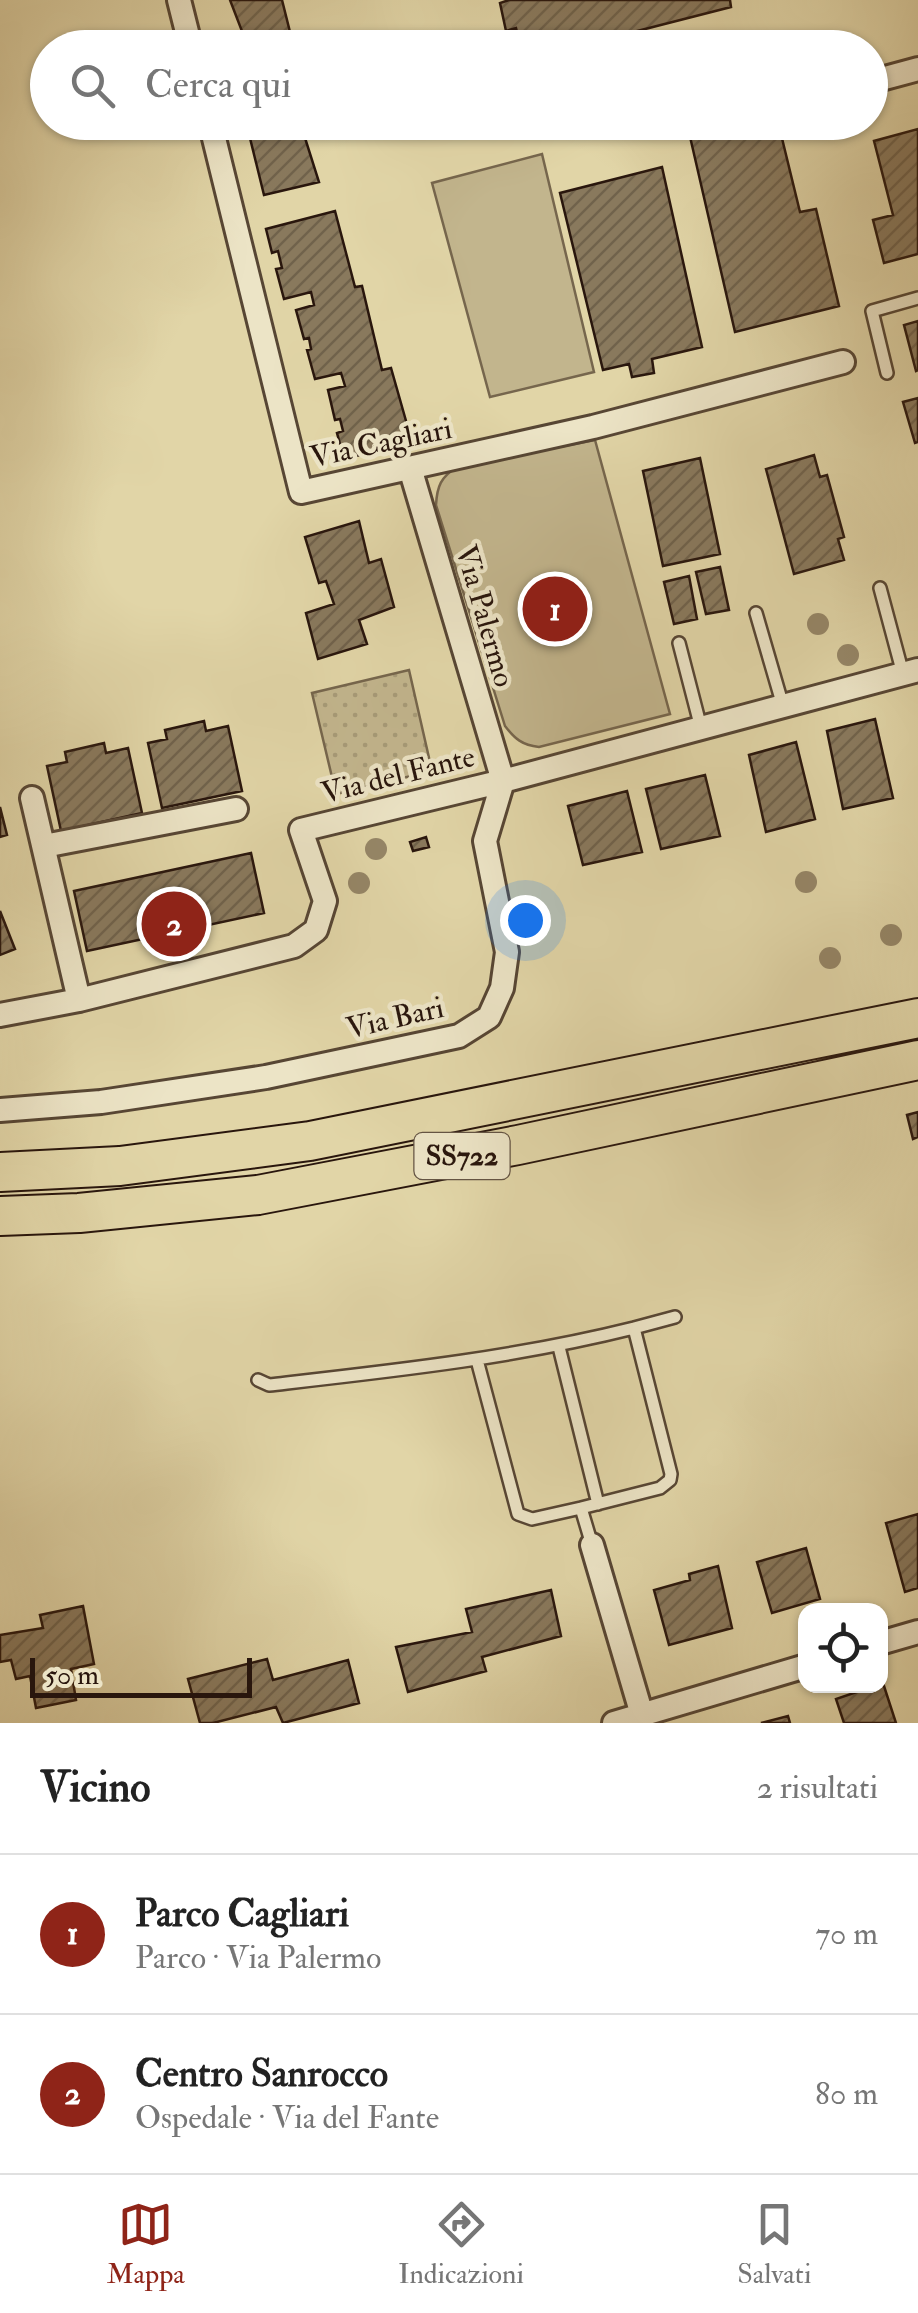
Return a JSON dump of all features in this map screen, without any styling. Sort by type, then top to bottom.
[{"type":"highway","name":"SS722","points":[[0,1172],[120,1166],[291,1144],[918,1018]]},
{"type":"highway","name":"SS722","points":[[0,1216],[78,1213],[258,1195],[918,1060]]},
{"type":"street","points":[[179,0],[186,30]]},
{"type":"street","points":[[888,77],[918,69]]},
{"type":"street","name":"Via Cagliari","points":[[214,140],[301,492],[594,427],[843,362]]},
{"type":"street","name":"Via Palermo","points":[[410,468],[503,781]]},
{"type":"street","points":[[503,781],[910,672]]},
{"type":"street","name":"Via del Fante","points":[[0,1015],[79,1000],[294,946],[316,930],[324,901],[301,830],[503,781]]},
{"type":"street","name":"Via Bari","points":[[0,1110],[100,1102],[266,1077],[459,1036],[490,1017],[502,988],[506,952],[485,840],[503,781]]},
{"type":"street","points":[[32,798],[79,1000]]},
{"type":"street","points":[[44,846],[236,810]]},
{"type":"street","points":[[592,1545],[642,1715]]},
{"type":"street","points":[[888,1641],[918,1632]]},
{"type":"street","points":[[614,1723],[798,1668]]},
{"type":"lane","points":[[887,373],[872,311],[918,298]]},
{"type":"lane","points":[[880,588],[910,672]]},
{"type":"lane","points":[[756,613],[783,706]]},
{"type":"lane","points":[[679,643],[702,728]]},
{"type":"lane","points":[[258,1380],[268,1386],[477,1360],[559,1346],[675,1317]]},
{"type":"lane","points":[[477,1360],[518,1514],[532,1519],[660,1488],[670,1480],[634,1328]]},
{"type":"lane","points":[[559,1346],[598,1504]]},
{"type":"lane","points":[[581,1508],[592,1545]]},
{"type":"shaded area","points":[[542,154],[594,372],[490,397],[432,183]]},
{"type":"shaded area","points":[[595,440],[670,714],[533,746],[519,741],[505,726],[436,505],[437,492],[444,478],[457,467]]},
{"type":"shaded area","points":[[409,670],[432,771],[336,794],[312,693]]},
{"type":"building","points":[[230,0],[282,0],[290,30],[242,30]]},
{"type":"building","points":[[730,0],[731,7],[641,30],[506,30],[500,3]]},
{"type":"building","points":[[918,129],[918,254],[884,263],[873,220],[893,215],[874,141]]},
{"type":"building","points":[[250,140],[306,140],[319,182],[264,195]]},
{"type":"building","points":[[691,140],[782,140],[800,212],[816,209],[839,306],[735,332]]},
{"type":"building","points":[[662,167],[702,347],[652,359],[654,373],[632,377],[629,364],[603,370],[560,193]]},
{"type":"building","points":[[335,211],[355,287],[362,286],[382,370],[391,368],[412,442],[344,459],[337,433],[343,431],[340,419],[335,420],[328,390],[345,386],[341,373],[315,379],[307,350],[311,349],[309,338],[304,339],[296,310],[314,305],[311,292],[284,299],[276,269],[282,268],[278,251],[272,253],[266,229]]},
{"type":"building","points":[[918,321],[918,370],[916,371],[904,325]]},
{"type":"building","points":[[918,398],[918,442],[915,443],[903,402]]},
{"type":"building","points":[[814,455],[820,477],[827,475],[844,537],[838,539],[844,560],[794,574],[766,469]]},
{"type":"building","points":[[700,458],[720,554],[663,566],[643,471]]},
{"type":"building","points":[[359,521],[369,563],[381,559],[394,607],[359,620],[367,644],[318,659],[306,613],[334,604],[326,581],[319,583],[305,537]]},
{"type":"building","points":[[720,567],[729,610],[706,614],[696,572]]},
{"type":"building","points":[[689,576],[697,619],[674,624],[664,582]]},
{"type":"building","points":[[875,719],[893,798],[843,809],[827,731]]},
{"type":"building","points":[[204,721],[206,731],[228,726],[242,791],[162,808],[148,743],[167,739],[165,730]]},
{"type":"building","points":[[796,742],[815,819],[766,832],[749,755]]},
{"type":"building","points":[[104,743],[106,753],[128,748],[142,813],[61,831],[47,766],[67,762],[65,752]]},
{"type":"building","points":[[705,775],[720,836],[661,849],[646,789]]},
{"type":"building","points":[[627,791],[642,852],[583,865],[568,806]]},
{"type":"building","points":[[0,807],[7,835],[0,837]]},
{"type":"building","points":[[426,837],[429,847],[413,851],[410,842]]},
{"type":"building","points":[[251,853],[264,913],[87,951],[74,891]]},
{"type":"building","points":[[0,911],[15,949],[0,955]]},
{"type":"building","points":[[918,1112],[918,1137],[913,1139],[907,1115]]},
{"type":"building","points":[[918,1514],[918,1588],[905,1592],[886,1523]]},
{"type":"building","points":[[806,1548],[820,1599],[772,1613],[757,1562]]},
{"type":"building","points":[[718,1566],[732,1628],[669,1645],[654,1590],[690,1580],[689,1574]]},
{"type":"building","points":[[551,1590],[561,1636],[482,1657],[486,1671],[408,1692],[396,1647],[472,1632],[466,1609]]},
{"type":"building","points":[[83,1606],[94,1664],[71,1669],[76,1700],[36,1708],[30,1676],[16,1679],[11,1660],[0,1662],[0,1635],[43,1628],[40,1615]]},
{"type":"building","points":[[267,1659],[273,1680],[348,1660],[359,1703],[283,1723],[276,1707],[200,1723],[188,1679]]},
{"type":"building","points":[[854,1693],[886,1693],[896,1723],[844,1723],[836,1699]]},
{"type":"building","points":[[788,1716],[790,1723],[761,1723]]},
{"type":"place","name":"Parco Cagliari","points":[[555,609]]},
{"type":"place","name":"Centro Sanrocco","points":[[174,924]]}]
